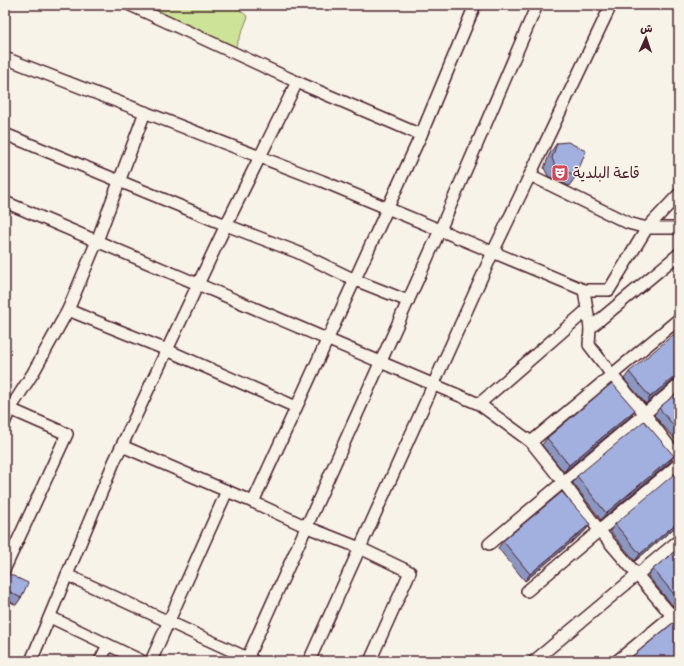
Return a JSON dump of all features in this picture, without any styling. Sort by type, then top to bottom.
[{"type":"street","points":[[130,5],[297,82],[421,135]]},
{"type":"street","points":[[253,502],[421,135],[475,5]]},
{"type":"street","points":[[67,575],[250,660],[307,527],[440,230],[537,5]]},
{"type":"street","points":[[309,661],[493,252],[611,5]]},
{"type":"street","points":[[5,58],[322,181],[584,290],[609,290],[647,228],[679,194]]},
{"type":"street","points":[[32,661],[122,446],[226,225],[297,82]]},
{"type":"street","points":[[5,421],[10,409],[33,373],[68,310],[97,241],[145,112]]},
{"type":"street","points":[[5,134],[226,225],[297,252],[355,280],[408,301]]},
{"type":"street","points":[[530,175],[628,223],[647,228],[679,228]]},
{"type":"street","points":[[5,202],[480,404],[531,442],[599,530],[637,574],[677,616],[617,661]]},
{"type":"street","points":[[590,328],[679,254]]},
{"type":"street","points":[[584,290],[590,328],[589,345],[645,414],[679,460]]},
{"type":"street","points":[[68,310],[167,350],[296,407]]},
{"type":"street","points":[[480,404],[587,310]]},
{"type":"street","points":[[531,442],[679,319]]},
{"type":"street","points":[[489,544],[679,385]]},
{"type":"street","points":[[5,568],[67,434],[10,409]]},
{"type":"street","points":[[122,446],[253,502],[307,527],[360,548],[410,572],[370,661]]},
{"type":"street","points":[[527,591],[679,464]]},
{"type":"street","points":[[151,661],[227,491]]},
{"type":"street","points":[[534,661],[679,540]]},
{"type":"street","points":[[50,617],[142,661]]},
{"type":"street","points":[[100,661],[108,645]]},
{"type":"green space","points":[[152,5],[234,5],[248,17],[234,51],[157,17]]},
{"type":"building","points":[[568,142],[586,151],[576,176],[555,166],[552,158],[557,143]]},
{"type":"building","points":[[679,330],[679,373],[650,397],[629,372]]},
{"type":"building","points":[[612,383],[635,410],[569,465],[547,438]]},
{"type":"building","points":[[679,391],[679,432],[659,408]]},
{"type":"building","points":[[644,421],[674,456],[606,513],[577,476]]},
{"type":"building","points":[[679,470],[679,521],[640,554],[615,524]]},
{"type":"building","points":[[562,492],[590,524],[530,574],[503,541]]},
{"type":"building","points":[[679,548],[679,598],[678,599],[653,569]]},
{"type":"building","points":[[9,574],[28,583],[21,598],[5,589],[5,583]]},
{"type":"building","points":[[673,623],[679,630],[679,661],[627,661]]},
{"type":"place","name":"قاعة البلدية","points":[[560,173]]}]
